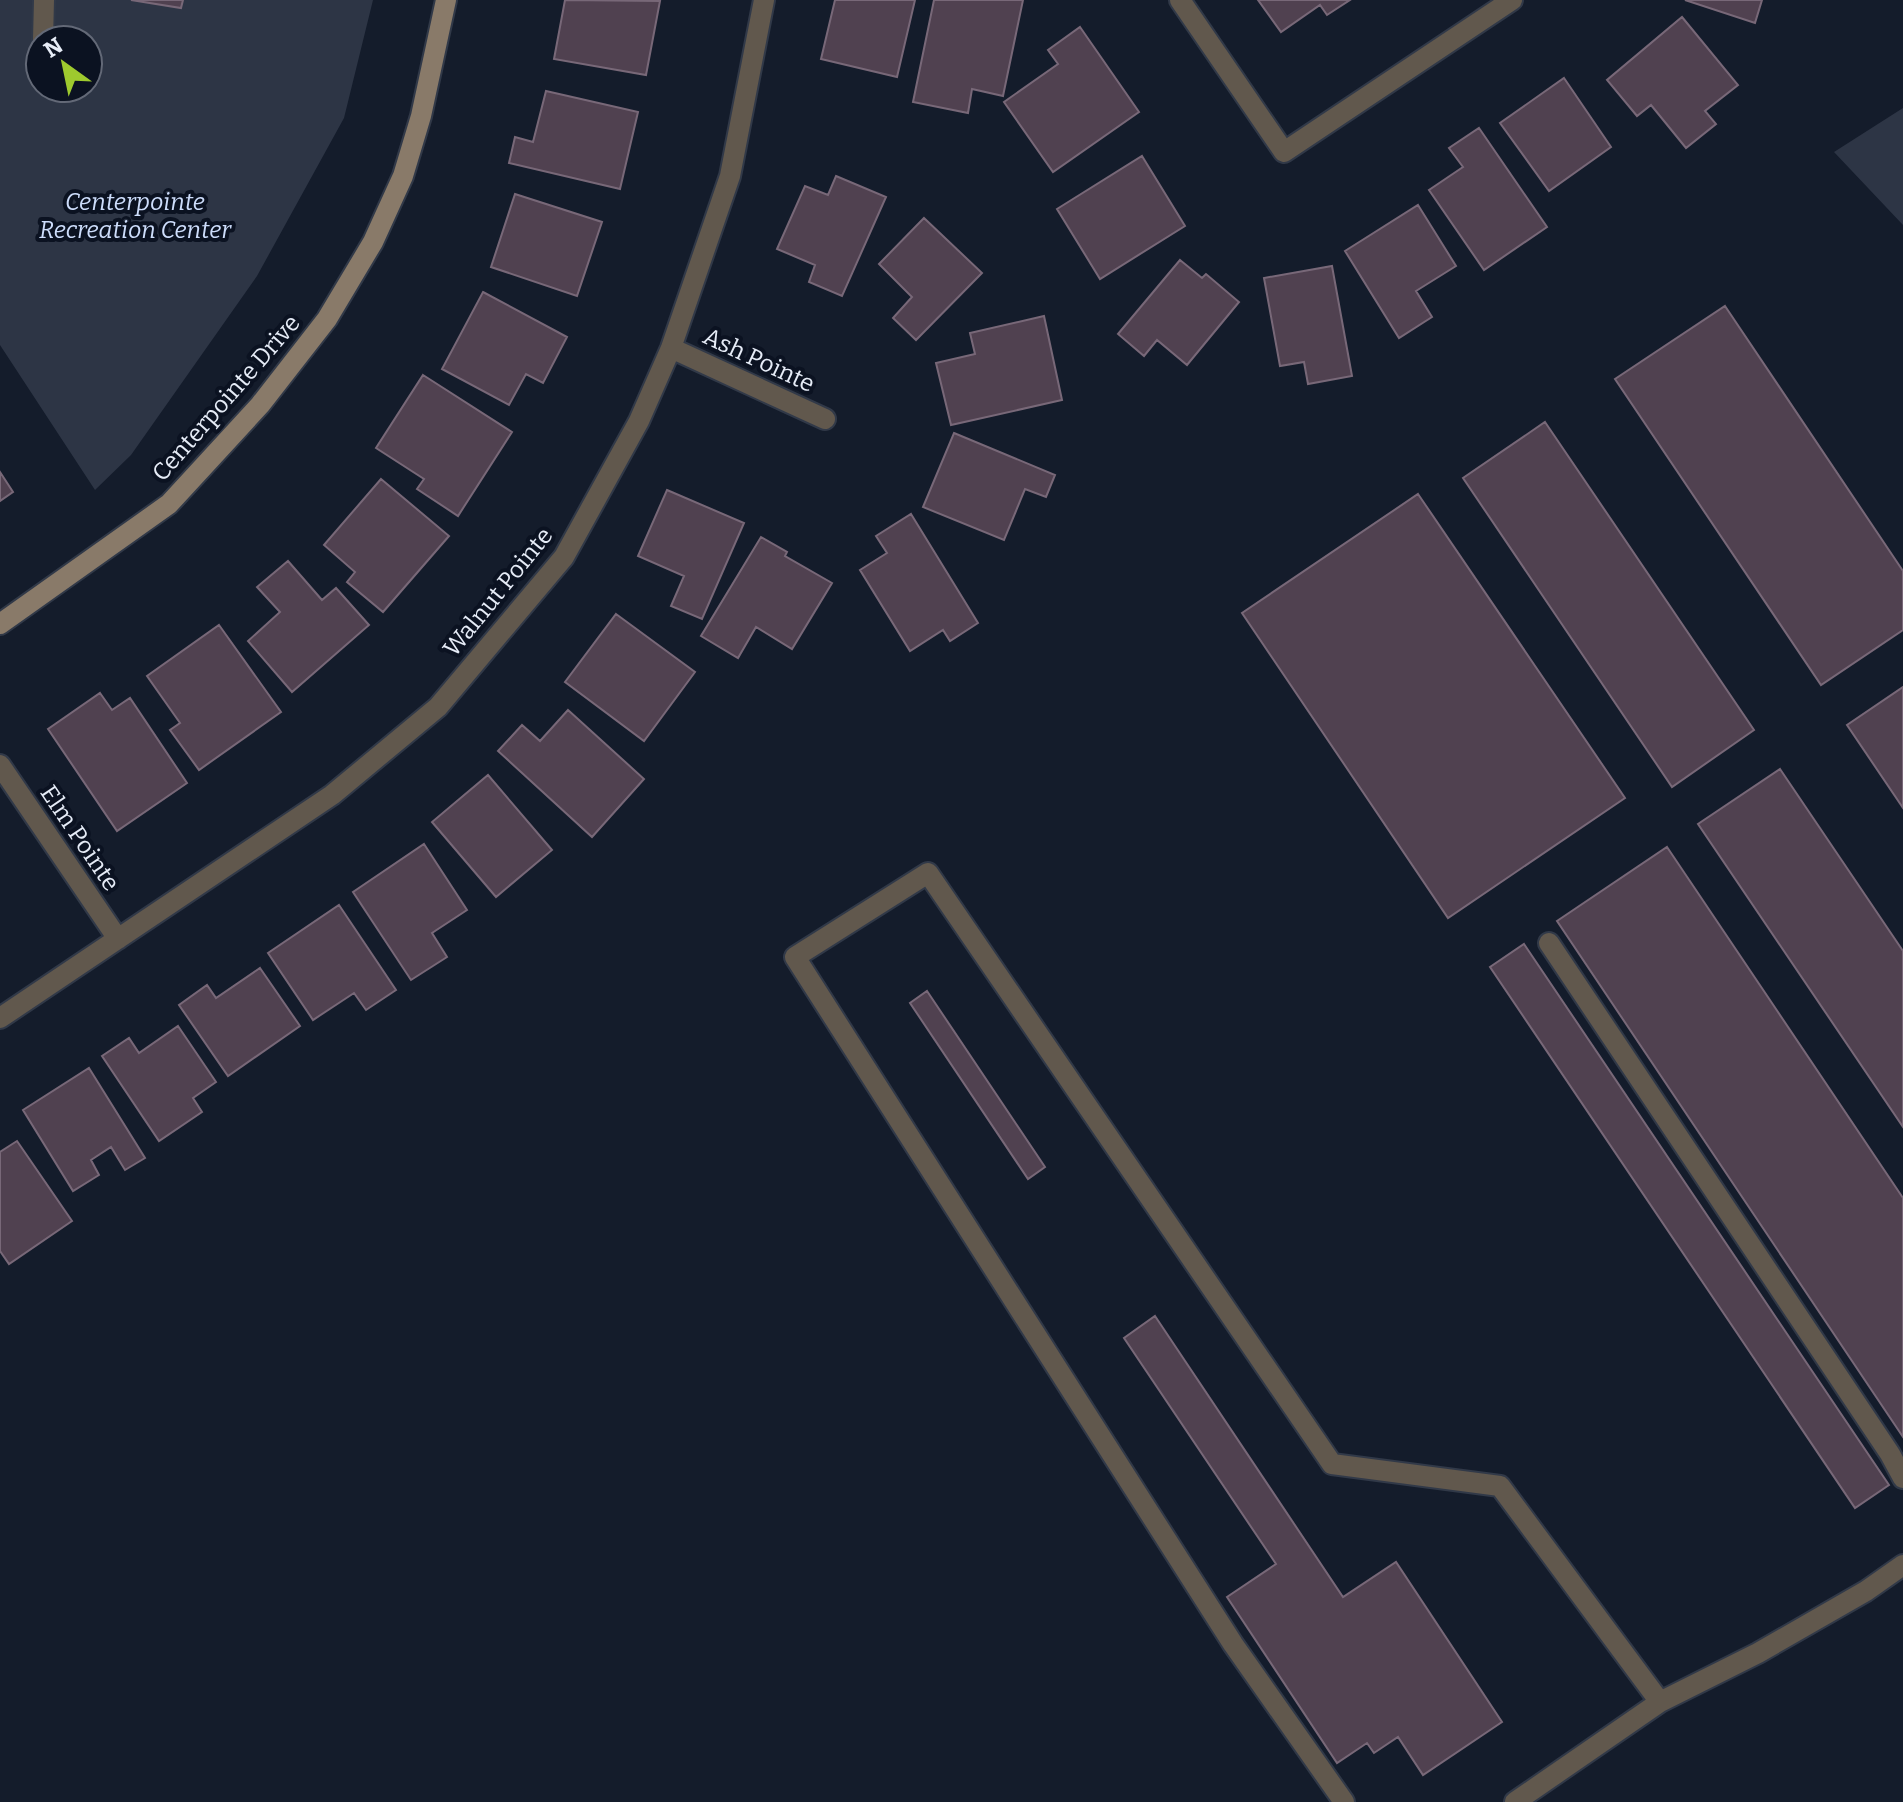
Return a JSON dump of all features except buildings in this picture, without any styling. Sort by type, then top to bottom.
[{"type":"street","points":[[43,24],[44,0]]},
{"type":"street","name":"Centerpointe Drive","points":[[0,624],[169,504],[260,405],[327,319],[373,242],[403,176],[421,116],[446,0]]},
{"type":"street","name":"Walnut Pointe","points":[[0,1018],[332,795],[438,707],[564,557],[639,421],[671,348],[730,176],[764,0]]},
{"type":"street","points":[[1180,0],[1284,152],[1512,0]]},
{"type":"street","name":"Ash Pointe","points":[[671,348],[825,419]]},
{"type":"street","name":"Elm Pointe","points":[[0,765],[118,939]]},
{"type":"street","points":[[1344,1802],[1233,1644],[795,957],[928,873],[1332,1464],[1500,1486],[1660,1702]]},
{"type":"street","points":[[1549,943],[1890,1454],[1903,1478]]},
{"type":"street","points":[[1515,1802],[1660,1702],[1758,1653],[1866,1591],[1903,1565]]},
{"type":"green space","name":"Centerpointe Recreation Center","points":[[0,0],[373,0],[344,118],[257,276],[131,455],[95,490],[0,345]]},
{"type":"green space","points":[[1903,108],[1903,225],[1834,152]]}]
